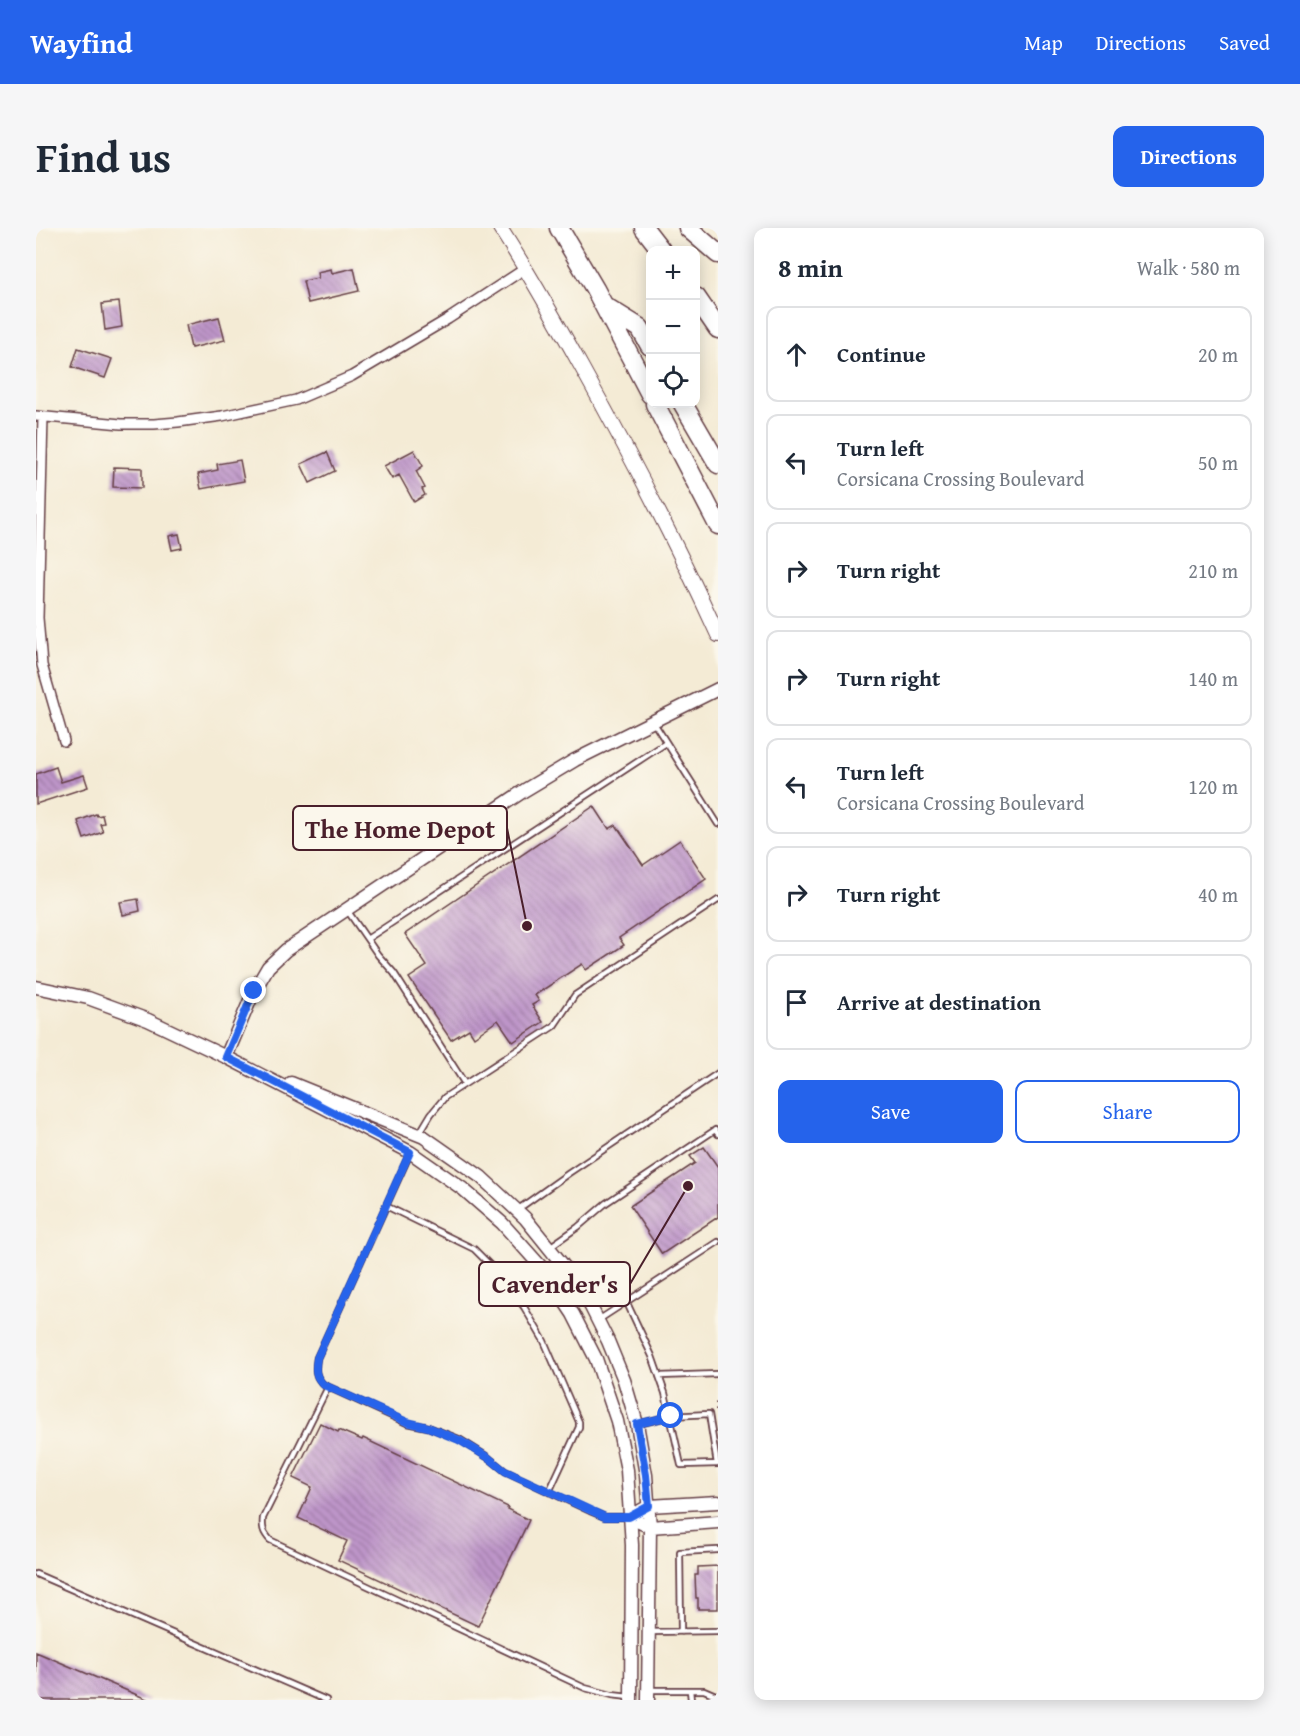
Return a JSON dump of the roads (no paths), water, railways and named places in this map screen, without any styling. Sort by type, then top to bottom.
[{"type":"highway","points":[[559,228],[646,385]]},
{"type":"highway","points":[[644,228],[658,246]]},
{"type":"highway","points":[[688,228],[718,254]]},
{"type":"highway","points":[[698,300],[718,329]]},
{"type":"highway","points":[[604,306],[640,328],[646,338]]},
{"type":"highway","points":[[657,408],[718,525]]},
{"type":"highway","points":[[685,408],[718,464]]},
{"type":"main road","points":[[500,228],[526,268],[616,428],[718,635]]},
{"type":"street","points":[[64,741],[42,665],[38,618],[40,417],[121,424],[178,422],[237,413],[296,400],[352,375],[448,319],[526,268]]},
{"type":"street","points":[[226,1057],[254,991],[268,967],[286,950],[525,790],[575,760],[718,689]]},
{"type":"street","points":[[36,987],[88,998],[118,1008],[226,1057],[419,1134],[480,1177],[517,1210],[550,1247],[589,1303],[624,1380],[637,1424],[646,1475],[650,1527],[648,1696],[631,1699],[632,1545],[627,1470],[616,1421],[596,1359],[573,1314],[543,1269],[502,1223],[463,1189],[410,1152],[226,1057]]},
{"type":"street","points":[[410,1152],[419,1134]]},
{"type":"street","points":[[580,1329],[597,1321]]},
{"type":"street","points":[[629,1517],[649,1506],[718,1502]]},
{"type":"street","points":[[629,1517],[650,1527],[718,1522]]},
{"type":"lane","points":[[652,721],[718,824]]},
{"type":"lane","points":[[368,939],[666,743]]},
{"type":"lane","points":[[419,1134],[445,1097],[554,1026],[575,995],[718,900]]},
{"type":"lane","points":[[347,909],[378,955],[394,973],[465,1084]]},
{"type":"lane","points":[[517,1210],[718,1073]]},
{"type":"lane","points":[[550,1247],[615,1196],[715,1130],[718,1134]]},
{"type":"lane","points":[[410,1152],[317,1358],[318,1380],[328,1387],[407,1422],[428,1427],[459,1440],[489,1458],[505,1471],[605,1517],[629,1517]]},
{"type":"lane","points":[[386,1206],[474,1249],[501,1276],[524,1306],[544,1341],[579,1422],[579,1427],[549,1492]]},
{"type":"lane","points":[[597,1321],[718,1242]]},
{"type":"lane","points":[[627,1303],[659,1376],[671,1416],[681,1465],[717,1464],[709,1414],[671,1416],[637,1424]]},
{"type":"lane","points":[[659,1376],[718,1374]]},
{"type":"lane","points":[[328,1387],[263,1518],[262,1527],[270,1540],[585,1688],[631,1699]]},
{"type":"lane","points":[[681,1632],[680,1552],[718,1550]]},
{"type":"lane","points":[[36,1574],[327,1700]]},
{"type":"lane","points":[[649,1632],[718,1631]]},
{"type":"lane","points":[[648,1696],[690,1690],[704,1690],[718,1696]]},
{"type":"lane","points":[[690,1690],[691,1700]]},
{"type":"place","name":"The Home Depot","points":[[527,926]]},
{"type":"place","name":"Cavender's","points":[[688,1186]]}]
